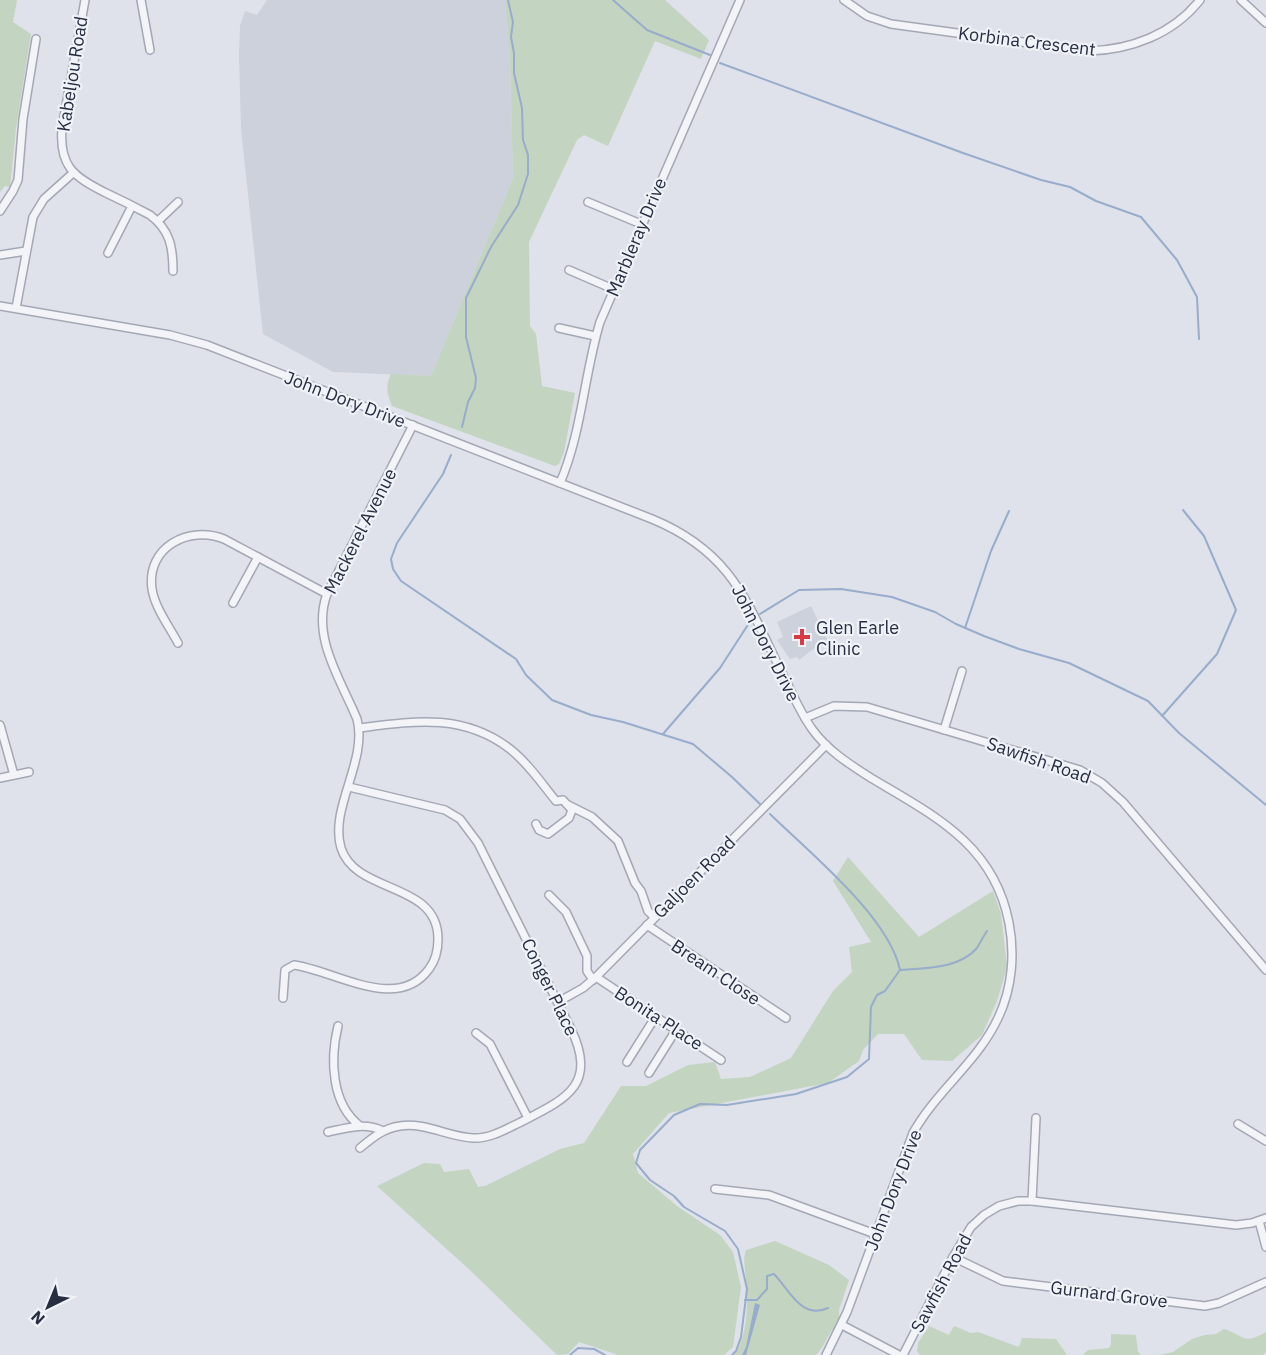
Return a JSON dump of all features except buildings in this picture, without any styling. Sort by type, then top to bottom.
[{"type":"street","name":"Kabeljou Road","points":[[73,173],[65,159],[61,141],[85,0]]},
{"type":"street","points":[[141,0],[150,50]]},
{"type":"street","name":"Marbleray Drive","points":[[560,483],[574,441],[595,336],[641,224],[740,0]]},
{"type":"street","name":"Korbina Crescent","points":[[844,0],[867,16],[891,24],[1088,51],[1116,49],[1143,42],[1187,15],[1200,0]]},
{"type":"street","points":[[1241,0],[1266,23]]},
{"type":"street","points":[[0,211],[18,180],[23,119],[36,39]]},
{"type":"street","points":[[16,308],[36,211],[49,194],[73,173],[83,181],[158,221],[171,241],[173,271]]},
{"type":"street","points":[[158,221],[178,201]]},
{"type":"street","points":[[588,202],[641,224]]},
{"type":"street","points":[[108,253],[132,206]]},
{"type":"street","points":[[0,255],[26,251]]},
{"type":"street","points":[[569,270],[613,289]]},
{"type":"street","name":"John Dory Drive","points":[[0,306],[189,340],[413,425],[672,528],[693,540],[717,560],[732,577],[745,597],[805,718],[826,745],[862,772],[938,818],[965,840],[980,857],[1003,900],[1011,932],[1011,973],[1006,997],[999,1017],[982,1045],[916,1127],[842,1325],[826,1355]]},
{"type":"street","points":[[559,328],[595,336]]},
{"type":"street","name":"Mackerel Avenue","points":[[283,998],[285,970],[294,965],[381,989],[397,989],[407,987],[421,978],[432,966],[435,958],[438,941],[436,926],[430,913],[423,905],[403,892],[362,873],[349,862],[344,853],[339,830],[359,741],[359,728],[321,629],[322,609],[327,594],[413,425]]},
{"type":"street","points":[[178,643],[158,607],[152,589],[156,563],[167,548],[182,538],[207,534],[224,539],[327,594]]},
{"type":"street","points":[[233,603],[258,557]]},
{"type":"street","points":[[944,730],[962,671]]},
{"type":"street","name":"Sawfish Road","points":[[805,718],[825,708],[855,705],[1069,766],[1102,783],[1123,802],[1266,970]]},
{"type":"street","points":[[359,728],[427,721],[460,725],[476,731],[511,750],[556,801],[564,800],[572,810],[572,815],[548,834],[539,830],[536,824]]},
{"type":"street","points":[[0,725],[14,775]]},
{"type":"street","name":"Galjoen Road","points":[[558,1002],[578,992],[594,978],[826,745]]},
{"type":"street","points":[[0,778],[29,772]]},
{"type":"street","name":"Conger Place","points":[[349,787],[444,810],[466,825],[478,843],[558,1002],[579,1045],[581,1055],[580,1073],[567,1095],[528,1118],[496,1133],[482,1137],[463,1137],[414,1125],[398,1126],[383,1131],[360,1148]]},
{"type":"street","points":[[568,805],[592,817],[618,841],[648,911],[654,917]]},
{"type":"street","points":[[549,895],[566,912],[587,956],[586,970],[594,978]]},
{"type":"street","name":"Bream Close","points":[[646,925],[786,1018]]},
{"type":"street","name":"Bonita Place","points":[[594,978],[722,1060]]},
{"type":"street","points":[[627,1062],[656,1016]]},
{"type":"street","points":[[338,1026],[335,1043],[335,1085],[347,1112],[360,1126]]},
{"type":"street","points":[[649,1072],[676,1030]]},
{"type":"street","points":[[476,1033],[490,1044],[528,1118]]},
{"type":"street","points":[[1032,1201],[1036,1118]]},
{"type":"street","points":[[1238,1124],[1266,1141]]},
{"type":"street","points":[[328,1131],[360,1126],[374,1127],[383,1131]]},
{"type":"street","points":[[715,1189],[769,1195],[875,1234]]},
{"type":"street","name":"Sawfish Road","points":[[901,1355],[965,1236],[984,1215],[1009,1203],[1032,1201],[1228,1224],[1262,1220]]},
{"type":"street","points":[[1262,1220],[1266,1247]]},
{"type":"street","name":"Gurnard Grove","points":[[953,1257],[1003,1281],[1205,1306],[1219,1303],[1266,1282]]},
{"type":"street","points":[[842,1325],[901,1355]]},
{"type":"shaded area","points":[[267,0],[505,0],[510,56],[513,178],[431,376],[333,372],[263,334],[241,129],[239,55],[240,26],[245,11],[257,15]]},
{"type":"shaded area","points":[[811,606],[828,641],[799,660],[797,657],[790,659],[777,640],[783,637],[777,622]]},
{"type":"green space","points":[[0,0],[17,0],[13,22],[31,34],[16,128],[10,187],[5,186],[0,192]]},
{"type":"green space","points":[[505,0],[665,0],[709,40],[701,59],[655,41],[608,146],[584,135],[577,140],[529,242],[530,326],[536,334],[542,386],[575,393],[564,452],[559,464],[555,466],[392,406],[387,390],[391,374],[431,376],[513,178],[510,56]]},
{"type":"green space","points":[[848,857],[919,937],[993,891],[1001,914],[1007,967],[997,1001],[982,1035],[952,1061],[922,1060],[904,1034],[878,1034],[863,1050],[859,1061],[828,1083],[669,1113],[633,1154],[638,1173],[677,1206],[720,1235],[733,1252],[741,1287],[733,1347],[724,1355],[618,1355],[579,1342],[568,1354],[557,1355],[472,1272],[377,1186],[424,1163],[440,1164],[444,1172],[469,1169],[478,1187],[485,1186],[560,1149],[584,1143],[621,1086],[646,1086],[688,1065],[715,1062],[721,1079],[750,1077],[791,1058],[833,991],[852,972],[849,947],[871,942],[833,881]]},
{"type":"green space","points":[[775,1241],[829,1265],[849,1280],[839,1310],[839,1324],[816,1355],[733,1355],[742,1339],[746,1320],[744,1262],[746,1250]]},
{"type":"green space","points":[[929,1326],[949,1335],[954,1326],[1019,1347],[1022,1338],[1056,1339],[1067,1355],[920,1355],[917,1351],[918,1343]]},
{"type":"green space","points":[[1224,1329],[1247,1339],[1266,1332],[1266,1352],[1263,1355],[1159,1355],[1173,1352],[1192,1339],[1216,1334]]},
{"type":"green space","points":[[1111,1334],[1136,1335],[1138,1352],[1141,1355],[1083,1355],[1088,1350],[1109,1348]]},
{"type":"water","points":[[755,1303],[760,1305],[746,1355],[742,1355],[746,1347]]},
{"type":"waterway","points":[[462,427],[476,378],[466,337],[466,298],[491,247],[518,205],[528,174],[528,155],[523,140],[522,108],[514,73],[511,37],[513,22],[508,0]]},
{"type":"waterway","points":[[613,0],[647,30],[710,55]]},
{"type":"waterway","points":[[720,63],[963,153],[1041,180],[1070,187],[1096,201],[1141,217],[1177,260],[1197,297],[1199,339]]},
{"type":"waterway","points":[[451,455],[443,474],[397,543],[391,559],[393,569],[401,581],[516,659],[526,675],[552,700],[591,715],[623,722],[693,744],[760,804]]},
{"type":"waterway","points":[[1162,716],[1217,654],[1236,610],[1204,536],[1183,510]]},
{"type":"waterway","points":[[965,628],[991,551],[1009,511]]},
{"type":"waterway","points":[[760,614],[799,590],[841,589],[892,597],[935,612],[984,636],[1069,663],[1148,701],[1179,733],[1266,805]]},
{"type":"waterway","points":[[663,734],[720,668],[751,620]]},
{"type":"waterway","points":[[732,1355],[741,1337],[747,1289],[738,1249],[725,1231],[684,1207],[674,1196],[650,1180],[636,1163],[640,1150],[674,1115],[700,1104],[727,1105],[796,1094],[847,1077],[869,1059],[871,1007],[877,995],[885,991],[900,970],[893,950],[865,908],[770,814]]},
{"type":"waterway","points":[[900,970],[931,968],[961,960],[977,948],[987,931]]},
{"type":"waterway","points":[[745,1300],[757,1300],[767,1289],[767,1276],[774,1274],[796,1301],[803,1306],[819,1311],[828,1308]]},
{"type":"waterway","points":[[570,1355],[578,1348],[594,1349],[605,1355]]},
{"type":"place","name":"Glen Earle Clinic","points":[[802,637]]}]
